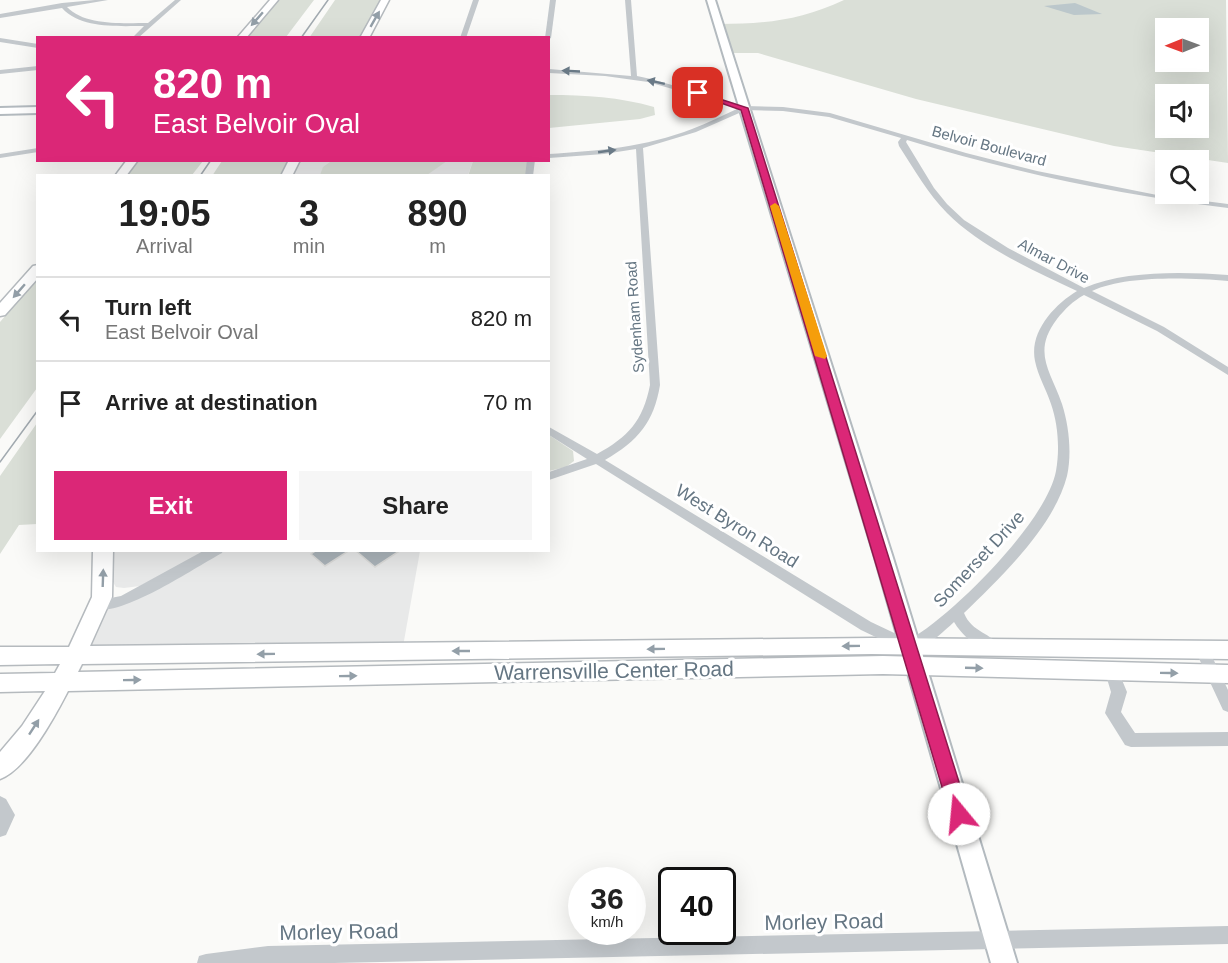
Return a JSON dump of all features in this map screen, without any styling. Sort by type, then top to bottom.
[{"type":"main road","points":[[243,36],[274,0]]},
{"type":"main road","points":[[365,36],[386,0]]},
{"type":"main road","points":[[122,174],[131,162]]},
{"type":"main road","points":[[0,312],[36,271]]},
{"type":"main road","points":[[0,768],[27,737],[74,656],[100,604],[103,552]]},
{"type":"main road","name":"Warrensville Center Road","points":[[0,682],[913,656],[994,647],[1228,650]]},
{"type":"main road","name":"Warrensville Center Road","points":[[0,656],[913,656],[1112,672],[1221,674]]},
{"type":"street","points":[[0,16],[105,0]]},
{"type":"street","points":[[136,36],[178,0]]},
{"type":"street","points":[[464,36],[476,0]]},
{"type":"street","points":[[548,36],[553,0]]},
{"type":"street","points":[[628,0],[634,78]]},
{"type":"street","points":[[711,0],[913,656],[1004,963]]},
{"type":"street","points":[[62,5],[70,14],[93,21],[149,25]]},
{"type":"street","points":[[0,40],[36,46]]},
{"type":"street","points":[[0,72],[36,68]]},
{"type":"street","points":[[550,71],[634,78],[685,89],[745,108]]},
{"type":"street","points":[[717,100],[725,110],[720,118]]},
{"type":"street","points":[[550,156],[639,146],[694,131],[745,108]]},
{"type":"street","name":"Belvoir Boulevard","points":[[745,108],[821,113],[974,158],[1083,183],[1228,206]]},
{"type":"street","points":[[0,111],[36,110]]},
{"type":"street","points":[[0,116],[36,116]]},
{"type":"street","name":"Almar Drive","points":[[906,138],[903,146],[935,195],[952,214],[1013,254],[1196,348],[1228,372]]},
{"type":"street","name":"Sydenham Road","points":[[550,476],[596,459],[623,443],[639,428],[650,412],[655,396],[639,146]]},
{"type":"street","points":[[0,156],[36,150]]},
{"type":"street","name":"Somerset Drive","points":[[913,656],[924,640],[956,611],[1039,522],[1055,492],[1063,465],[1063,435],[1058,408],[1047,382],[1039,344],[1047,325],[1062,307],[1082,291],[1128,280],[1159,277],[1228,278]]},
{"type":"street","name":"West Byron Road","points":[[550,431],[913,656]]},
{"type":"street","points":[[100,604],[124,601],[213,552]]},
{"type":"street","points":[[956,611],[961,625],[970,634],[994,647]]},
{"type":"street","points":[[1202,650],[1221,674],[1228,706]]},
{"type":"street","points":[[1112,672],[1119,692],[1113,713],[1131,740],[1228,739]]},
{"type":"street","points":[[0,804],[6,815],[0,829]]},
{"type":"street","name":"Morley Road","points":[[206,963],[268,956],[1228,935]]},
{"type":"shaded area","points":[[277,0],[314,0],[287,36],[247,36]]},
{"type":"shaded area","points":[[335,0],[385,0],[365,36],[310,36]]},
{"type":"shaded area","points":[[844,0],[1226,0],[1228,163],[1209,160],[1209,150],[1155,150],[1155,152],[1114,146],[916,99],[758,53],[728,53],[719,24],[783,20]]},
{"type":"shaded area","points":[[1075,3],[1102,14],[1074,15],[1044,6]]},
{"type":"shaded area","points":[[550,95],[589,96],[654,107],[655,115],[640,119],[550,128]]},
{"type":"shaded area","points":[[138,162],[202,162],[193,174],[127,174]]},
{"type":"shaded area","points":[[221,162],[294,162],[287,174],[213,174]]},
{"type":"shaded area","points":[[297,162],[473,162],[468,174],[291,174]]},
{"type":"shaded area","points":[[330,162],[446,162],[428,174],[320,174],[323,167]]},
{"type":"shaded area","points":[[473,162],[531,162],[529,174],[469,174]]},
{"type":"shaded area","points":[[36,280],[36,389],[0,439],[0,322]]},
{"type":"shaded area","points":[[36,424],[36,524],[19,525],[0,554],[0,476]]},
{"type":"shaded area","points":[[550,436],[573,451],[574,461],[566,467],[550,471]]},
{"type":"shaded area","points":[[110,552],[205,552],[140,586],[116,587],[111,579]]},
{"type":"shaded area","points":[[215,552],[420,552],[402,652],[74,656],[96,612]]},
{"type":"building","points":[[314,552],[347,552],[325,566],[311,554]]},
{"type":"building","points":[[357,552],[398,552],[375,567]]},
{"type":"tram line","points":[[302,36],[328,0]]},
{"type":"tram line","points":[[201,174],[210,162]]},
{"type":"tram line","points":[[0,462],[36,413]]},
{"type":"slow traffic","points":[[775,206],[821,356]]},
{"type":"route","points":[[698,93],[745,108],[884,558],[959,814]]}]
